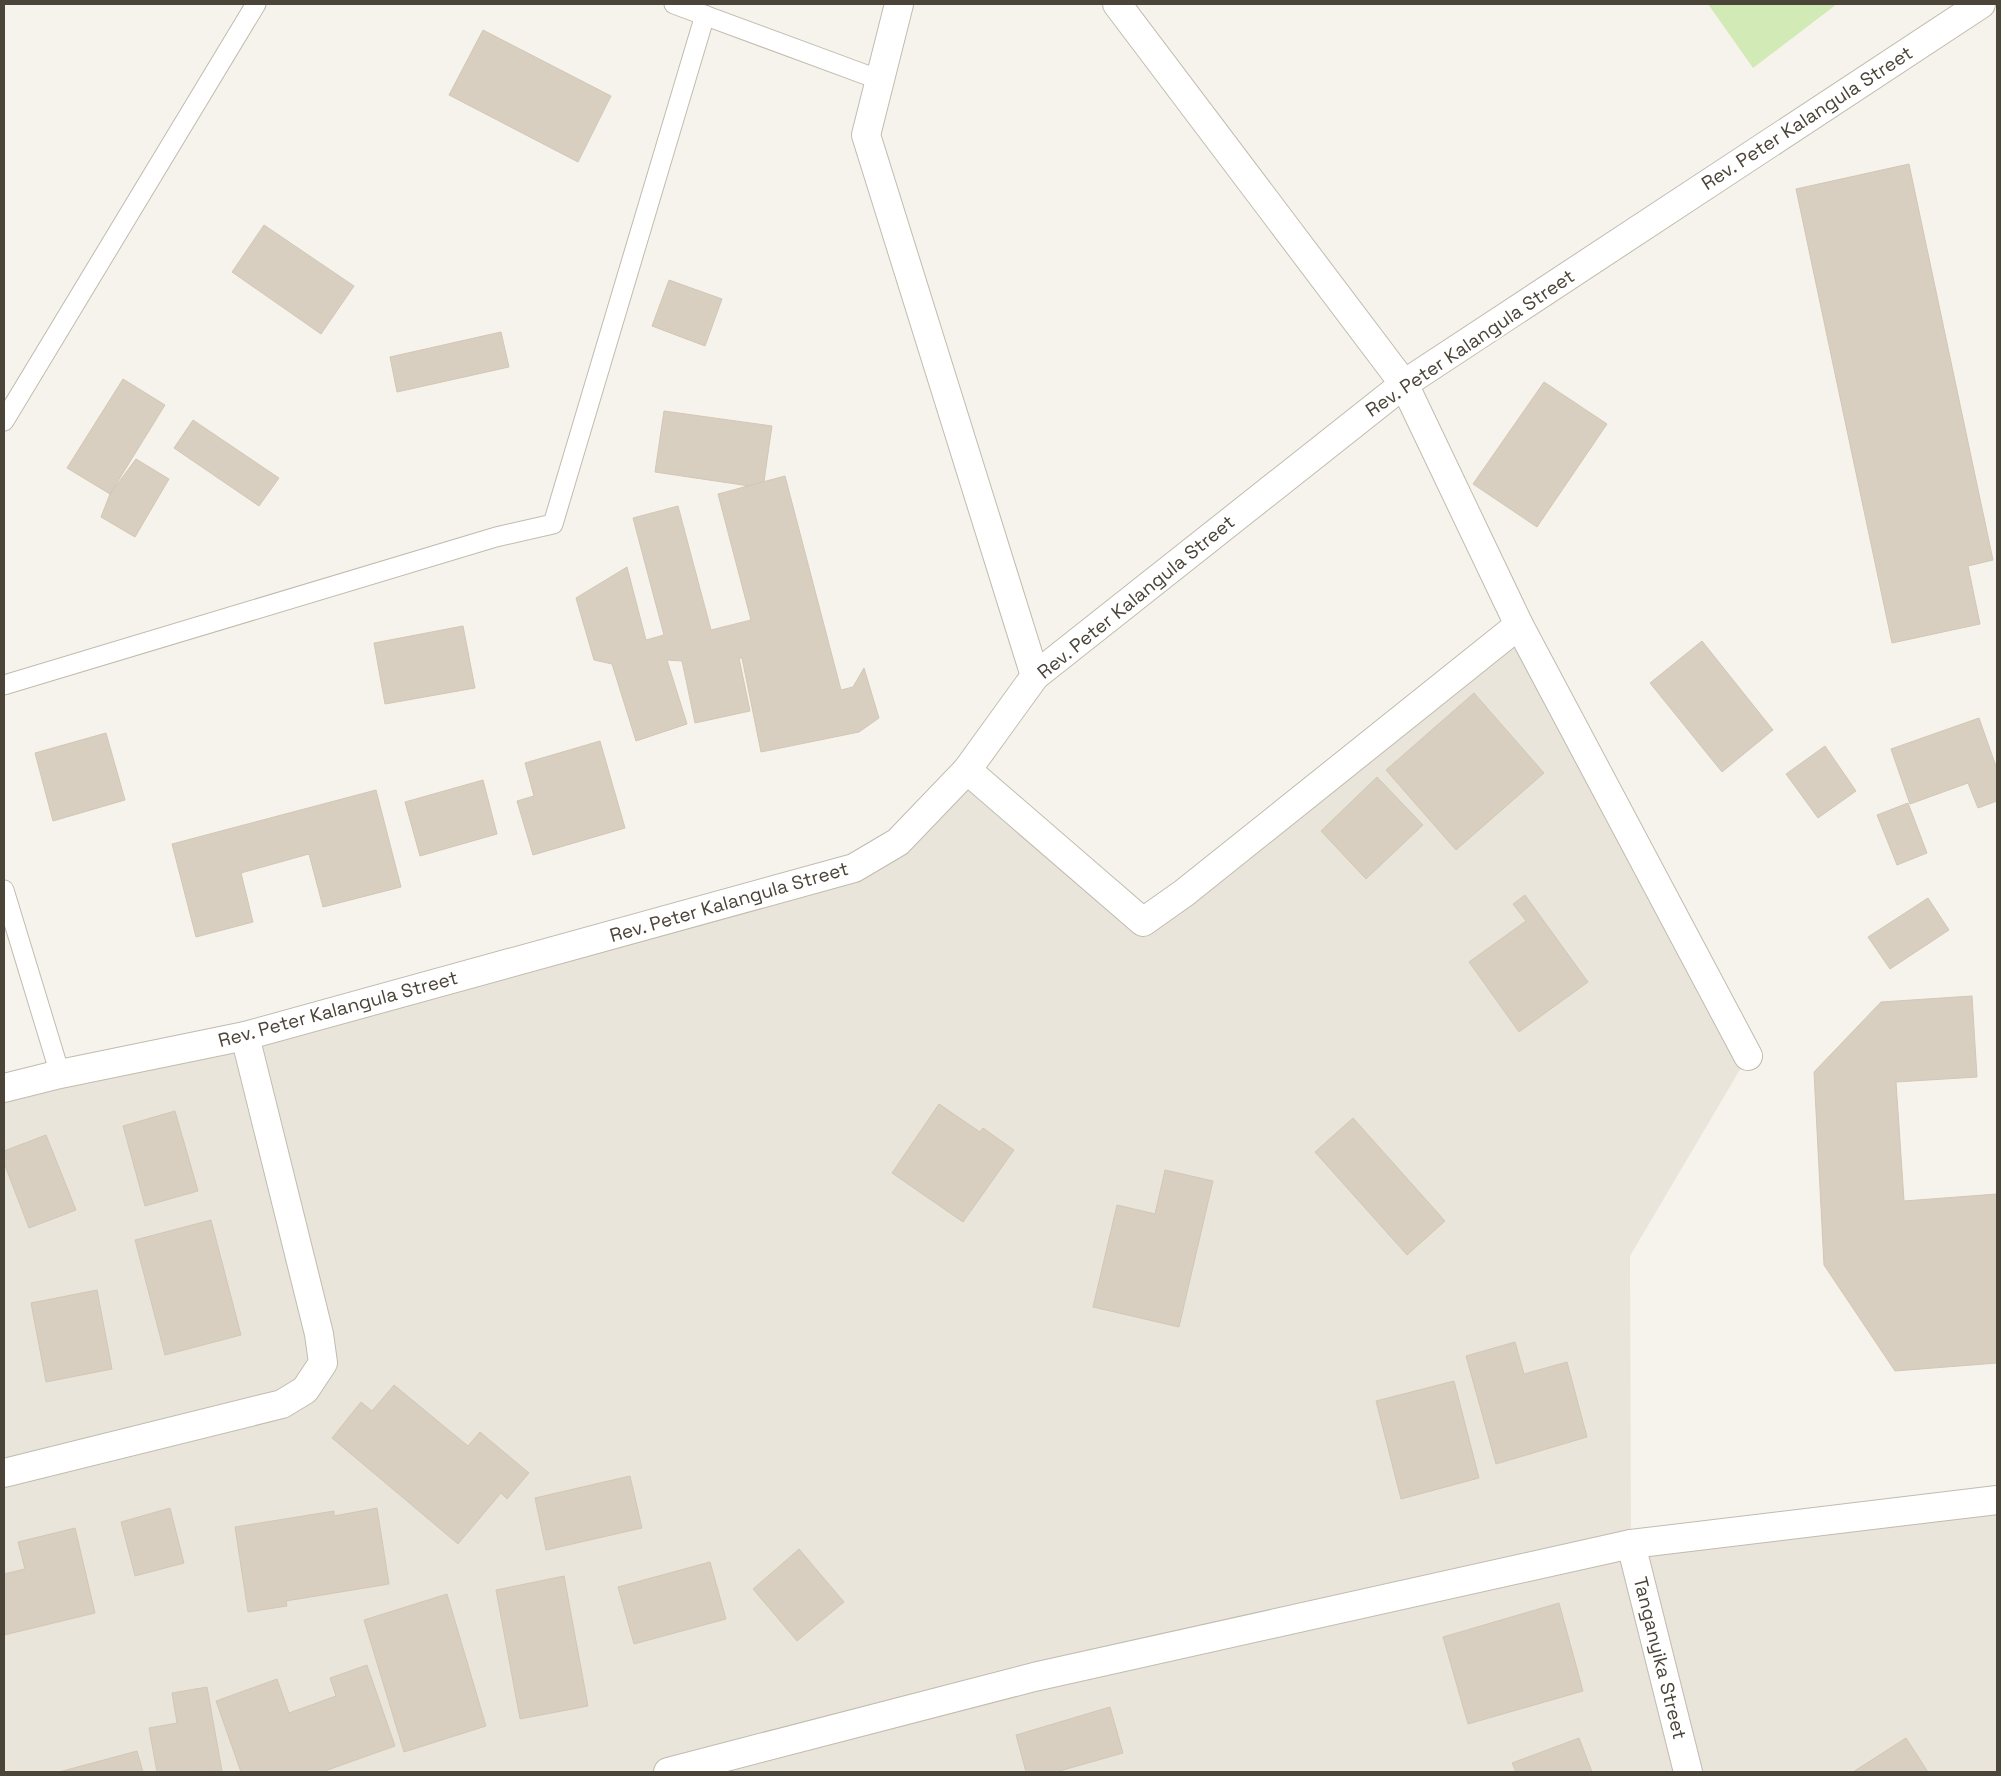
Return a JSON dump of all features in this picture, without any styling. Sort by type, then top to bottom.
[{"type":"street","points":[[899,4],[866,135],[1035,676]]},
{"type":"street","points":[[1117,4],[1404,384],[1519,625],[1748,1056]]},
{"type":"street","name":"Rev. Peter Kalangula Street","points":[[4,1088],[60,1074],[246,1036],[854,868],[898,842],[967,770],[1035,676],[1404,384],[1981,4]]},
{"type":"street","points":[[967,770],[1142,922],[1184,893],[1519,625]]},
{"type":"street","points":[[4,1473],[282,1404],[304,1390],[323,1363],[319,1334],[246,1036]]},
{"type":"street","points":[[668,1772],[1034,1676],[1631,1544],[1997,1500]]},
{"type":"street","name":"Tanganyika Street","points":[[1631,1544],[1688,1772]]},
{"type":"lane","points":[[4,421],[256,4]]},
{"type":"lane","points":[[674,4],[880,80]]},
{"type":"lane","points":[[4,685],[487,540],[553,524],[705,16]]},
{"type":"lane","points":[[4,890],[60,1074]]},
{"type":"shaded area","points":[[1519,625],[1748,1056],[1630,1256],[1631,1544],[1997,1500],[1997,1772],[4,1772],[4,1088],[854,868],[967,770],[1143,922]]},
{"type":"green space","points":[[1708,4],[1837,4],[1753,68]]},
{"type":"building","points":[[483,30],[611,96],[578,162],[449,95]]},
{"type":"building","points":[[1909,164],[1993,560],[1968,566],[1980,624],[1892,643],[1796,189]]},
{"type":"building","points":[[264,225],[354,286],[321,334],[232,272]]},
{"type":"building","points":[[669,280],[722,299],[705,346],[652,326]]},
{"type":"building","points":[[501,332],[509,367],[397,392],[390,357]]},
{"type":"building","points":[[123,379],[165,405],[110,494],[67,468]]},
{"type":"building","points":[[1544,382],[1607,424],[1537,527],[1473,484]]},
{"type":"building","points":[[664,411],[772,426],[763,488],[655,472]]},
{"type":"building","points":[[193,420],[279,478],[259,506],[174,448]]},
{"type":"building","points":[[136,459],[169,479],[135,537],[101,517],[110,494]]},
{"type":"building","points":[[785,476],[841,690],[853,687],[864,668],[879,718],[859,732],[761,752],[742,658],[739,658],[750,711],[695,723],[682,661],[667,660],[687,724],[636,741],[612,664],[594,660],[576,598],[627,567],[646,640],[664,635],[633,518],[678,506],[711,630],[751,620],[718,494]]},
{"type":"building","points":[[463,626],[475,688],[385,704],[374,643]]},
{"type":"building","points":[[1702,641],[1773,730],[1722,772],[1650,683]]},
{"type":"building","points":[[1474,693],[1544,773],[1456,850],[1386,770]]},
{"type":"building","points":[[1979,718],[1997,769],[1997,801],[1978,808],[1968,783],[1910,804],[1891,749]]},
{"type":"building","points":[[106,733],[125,800],[53,821],[35,753]]},
{"type":"building","points":[[600,741],[625,828],[533,855],[517,801],[534,796],[525,763]]},
{"type":"building","points":[[1825,746],[1856,791],[1818,818],[1786,774]]},
{"type":"building","points":[[1377,777],[1423,825],[1366,879],[1321,831]]},
{"type":"building","points":[[483,780],[497,834],[420,856],[405,802]]},
{"type":"building","points":[[376,790],[401,887],[323,907],[309,854],[241,873],[253,922],[196,937],[172,844]]},
{"type":"building","points":[[1908,803],[1927,853],[1897,865],[1877,815]]},
{"type":"building","points":[[1525,895],[1588,982],[1519,1032],[1469,962],[1526,921],[1513,904]]},
{"type":"building","points":[[1928,898],[1949,930],[1890,969],[1868,937]]},
{"type":"building","points":[[1972,996],[1977,1077],[1896,1082],[1904,1201],[1997,1194],[1997,1363],[1895,1371],[1824,1265],[1814,1072],[1881,1002]]},
{"type":"building","points":[[939,1104],[980,1132],[983,1128],[1014,1150],[963,1222],[892,1173]]},
{"type":"building","points":[[175,1111],[198,1191],[145,1206],[123,1126]]},
{"type":"building","points":[[1353,1118],[1445,1221],[1407,1255],[1315,1152]]},
{"type":"building","points":[[46,1135],[76,1210],[29,1228],[4,1163],[4,1151]]},
{"type":"building","points":[[1165,1170],[1213,1181],[1179,1327],[1093,1307],[1117,1205],[1155,1214]]},
{"type":"building","points":[[211,1220],[241,1335],[165,1355],[135,1240]]},
{"type":"building","points":[[97,1290],[112,1369],[46,1382],[31,1303]]},
{"type":"building","points":[[1515,1342],[1524,1374],[1567,1362],[1587,1437],[1496,1464],[1466,1356]]},
{"type":"building","points":[[1454,1381],[1479,1478],[1401,1499],[1376,1401]]},
{"type":"building","points":[[394,1385],[468,1446],[480,1432],[529,1473],[507,1499],[501,1493],[458,1544],[332,1438],[361,1402],[372,1411]]},
{"type":"building","points":[[630,1476],[642,1528],[546,1550],[535,1498]]},
{"type":"building","points":[[170,1508],[184,1563],[135,1576],[121,1522]]},
{"type":"building","points":[[377,1508],[389,1584],[286,1601],[287,1606],[248,1612],[235,1527],[334,1511],[334,1516]]},
{"type":"building","points":[[75,1528],[95,1613],[4,1635],[4,1574],[25,1569],[18,1542]]},
{"type":"building","points":[[799,1549],[844,1602],[797,1641],[753,1589]]},
{"type":"building","points":[[710,1562],[726,1619],[634,1644],[618,1587]]},
{"type":"building","points":[[564,1576],[588,1706],[520,1719],[496,1590]]},
{"type":"building","points":[[447,1594],[486,1726],[404,1752],[364,1620]]},
{"type":"building","points":[[1559,1603],[1583,1691],[1468,1724],[1443,1637]]},
{"type":"building","points":[[367,1665],[395,1746],[322,1772],[241,1772],[216,1701],[277,1679],[289,1713],[336,1696],[330,1678]]},
{"type":"building","points":[[207,1687],[222,1771],[157,1772],[149,1728],[177,1723],[172,1693]]},
{"type":"building","points":[[1110,1707],[1123,1753],[1056,1772],[1026,1772],[1016,1735]]},
{"type":"building","points":[[1579,1738],[1592,1772],[1516,1772],[1512,1763]]},
{"type":"building","points":[[1906,1738],[1928,1772],[1853,1772]]},
{"type":"building","points":[[137,1751],[143,1772],[59,1772]]}]
